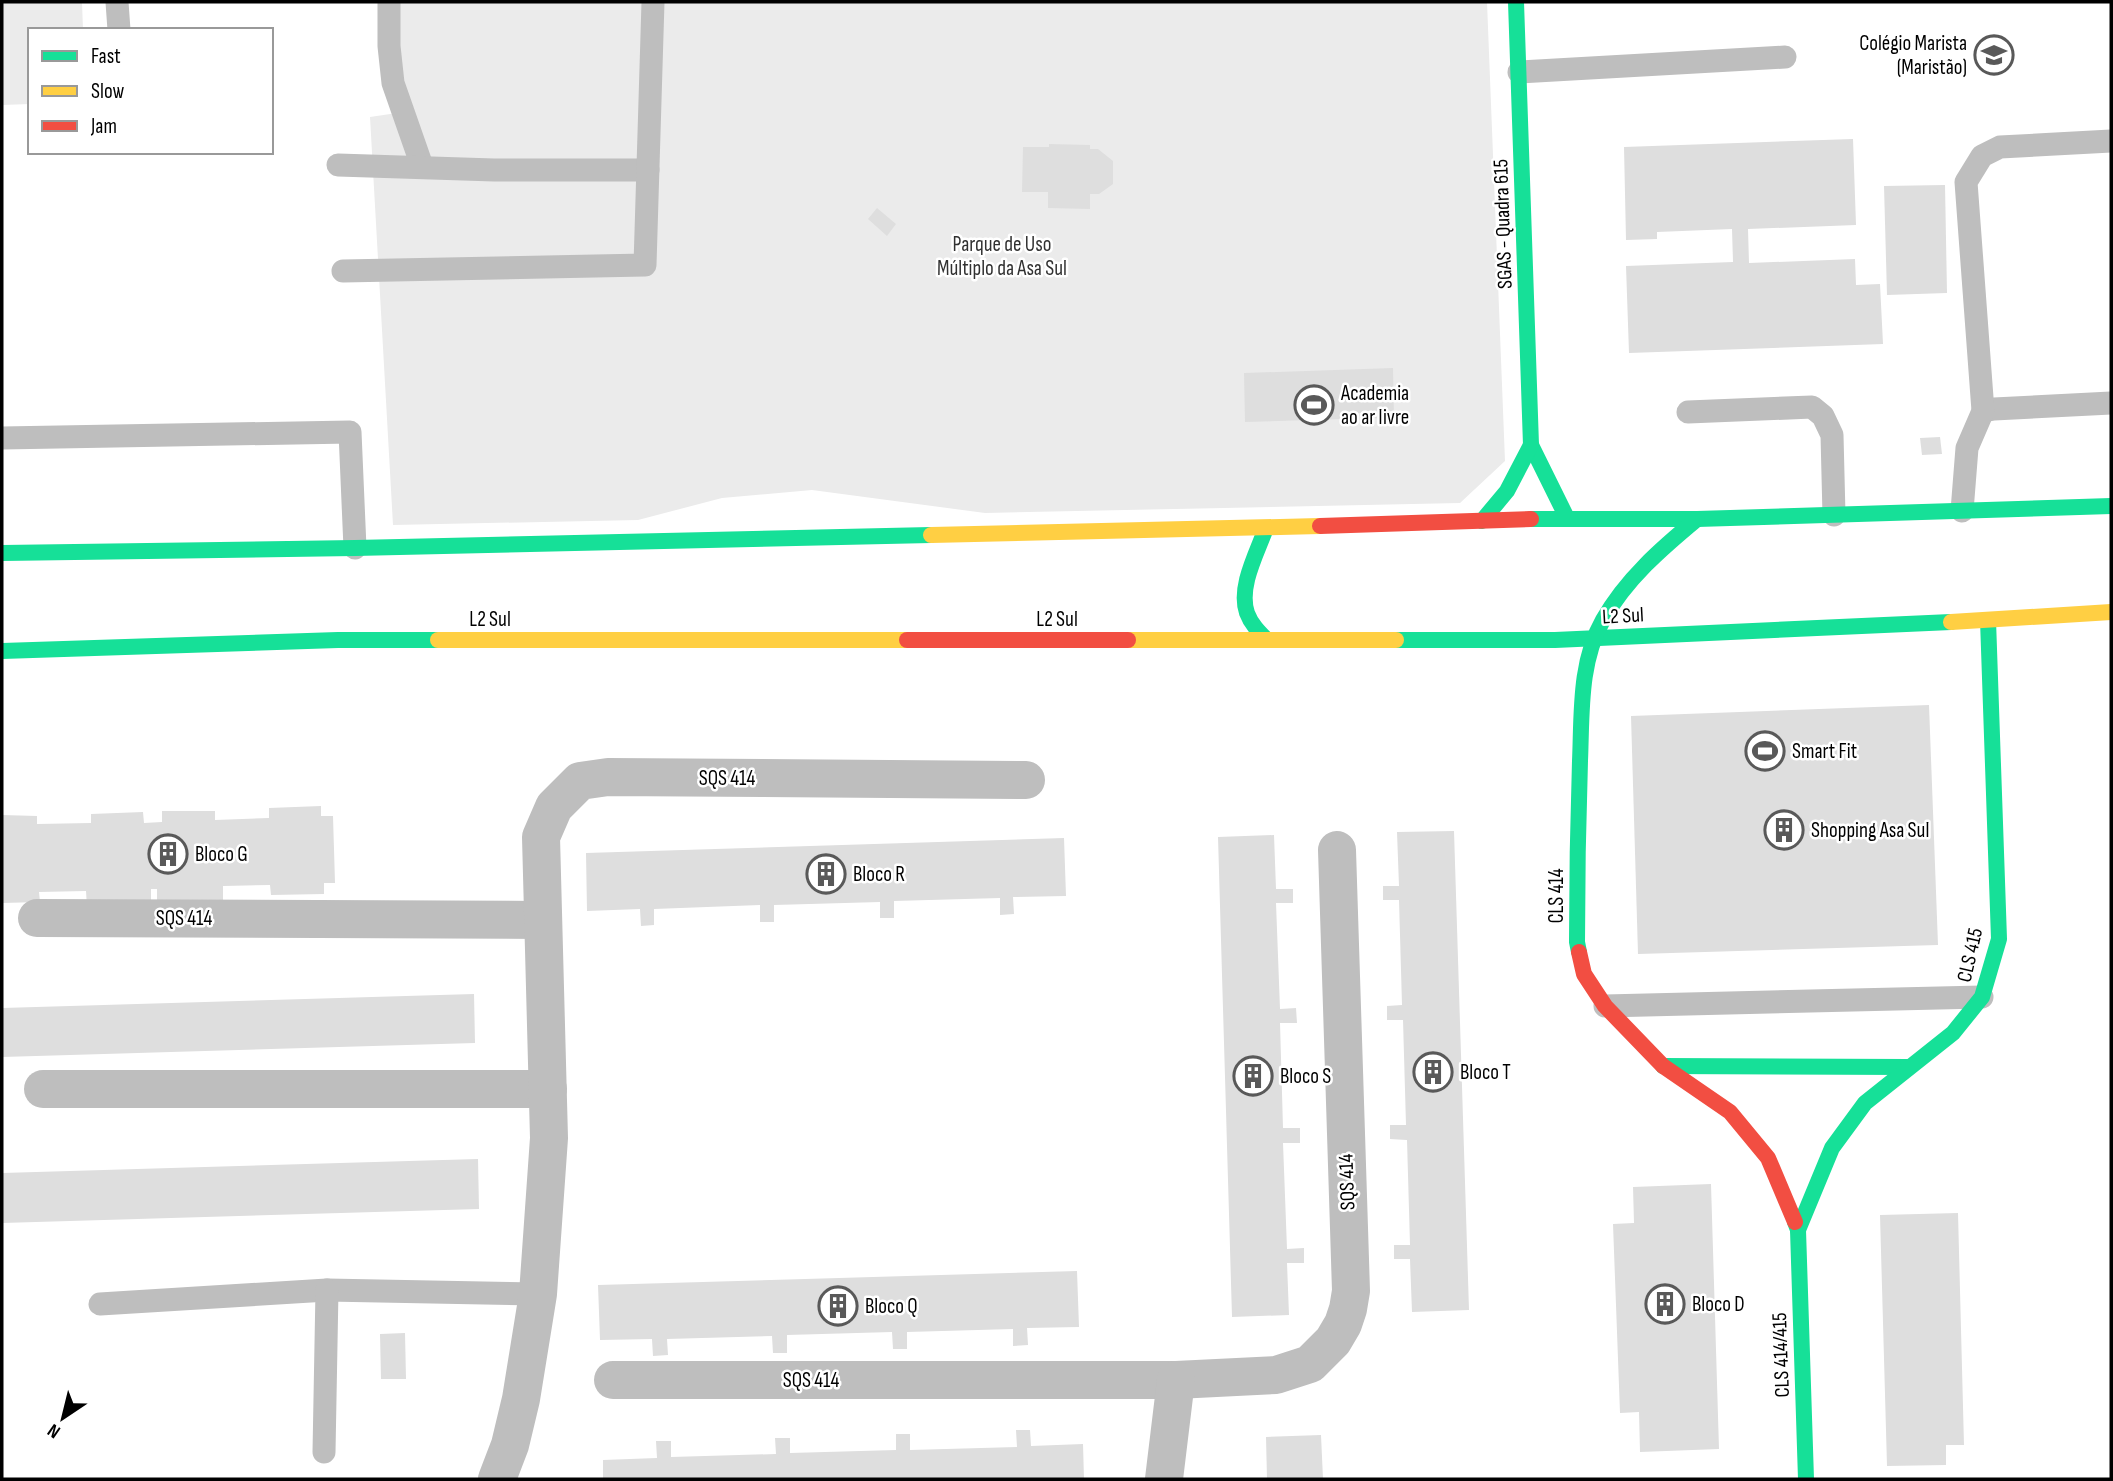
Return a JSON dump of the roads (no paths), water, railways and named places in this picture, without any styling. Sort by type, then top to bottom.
[{"type":"main road","name":"SGAS - Quadra 615","points":[[1516,2],[1531,445],[1567,518]]},
{"type":"main road","name":"SGAS - Quadra 615","points":[[1482,521],[1507,491],[1531,445]]},
{"type":"main road","points":[[2,553],[1266,528],[1567,518],[1697,519],[2111,506]]},
{"type":"main road","name":"CLS 414","points":[[1697,519],[1636,574],[1616,600],[1595,638],[1588,658],[1583,700],[1577,843],[1577,942],[1584,974],[1605,1006],[1663,1066],[1730,1112],[1768,1158],[1798,1230]]},
{"type":"main road","points":[[1266,528],[1250,570],[1246,610],[1267,640]]},
{"type":"main road","name":"L2 Sul","points":[[2,651],[338,640],[1555,640],[2111,612]]},
{"type":"main road","name":"CLS 415","points":[[1798,1230],[1832,1148],[1865,1103],[1953,1033],[1982,998],[1999,939],[1988,620]]},
{"type":"main road","points":[[1663,1066],[1908,1067]]},
{"type":"main road","name":"CLS 414/415","points":[[1798,1230],[1806,1479]]},
{"type":"street","name":"SQS 414","points":[[497,1479],[510,1445],[521,1399],[538,1294],[548,1139],[541,837],[554,807],[580,781],[608,777],[1026,780]]},
{"type":"street","name":"SQS 414","points":[[613,1380],[1176,1380],[1276,1375],[1310,1364],[1333,1341],[1343,1324],[1351,1291],[1337,850]]},
{"type":"street","name":"SQS 414","points":[[37,918],[542,920]]},
{"type":"street","points":[[43,1089],[548,1089]]},
{"type":"street","points":[[1164,1479],[1176,1380]]},
{"type":"lane","points":[[117,2],[119,28]]},
{"type":"lane","points":[[389,2],[389,46],[393,83],[422,166]]},
{"type":"lane","points":[[343,271],[645,265],[653,2]]},
{"type":"lane","points":[[1519,72],[1785,57]]},
{"type":"lane","points":[[1962,512],[1967,448],[1983,411],[1966,182],[1982,156],[2000,147],[2111,141]]},
{"type":"lane","points":[[338,165],[494,170],[648,170]]},
{"type":"lane","points":[[1983,411],[2111,402]]},
{"type":"lane","points":[[1688,412],[1812,407],[1824,415],[1832,435],[1834,515]]},
{"type":"lane","points":[[2,438],[350,432],[355,548]]},
{"type":"lane","points":[[1605,1006],[1982,998]]},
{"type":"lane","points":[[324,1452],[327,1290]]},
{"type":"lane","points":[[100,1304],[327,1290],[538,1294]]},
{"type":"place","name":"Colégio Marista (Maristão)","points":[[1994,55]]},
{"type":"place","name":"Academia ao ar livre","points":[[1314,405]]},
{"type":"place","name":"Smart Fit","points":[[1765,751]]},
{"type":"place","name":"Shopping Asa Sul","points":[[1784,830]]},
{"type":"place","name":"Bloco G","points":[[168,854]]},
{"type":"place","name":"Bloco R","points":[[826,874]]},
{"type":"place","name":"Bloco T","points":[[1433,1072]]},
{"type":"place","name":"Bloco S","points":[[1253,1076]]},
{"type":"place","name":"Bloco D","points":[[1665,1304]]},
{"type":"place","name":"Bloco Q","points":[[838,1306]]},
{"type":"park label","name":"Parque de Uso Múltiplo da Asa Sul","points":[[1002,256]]}]
